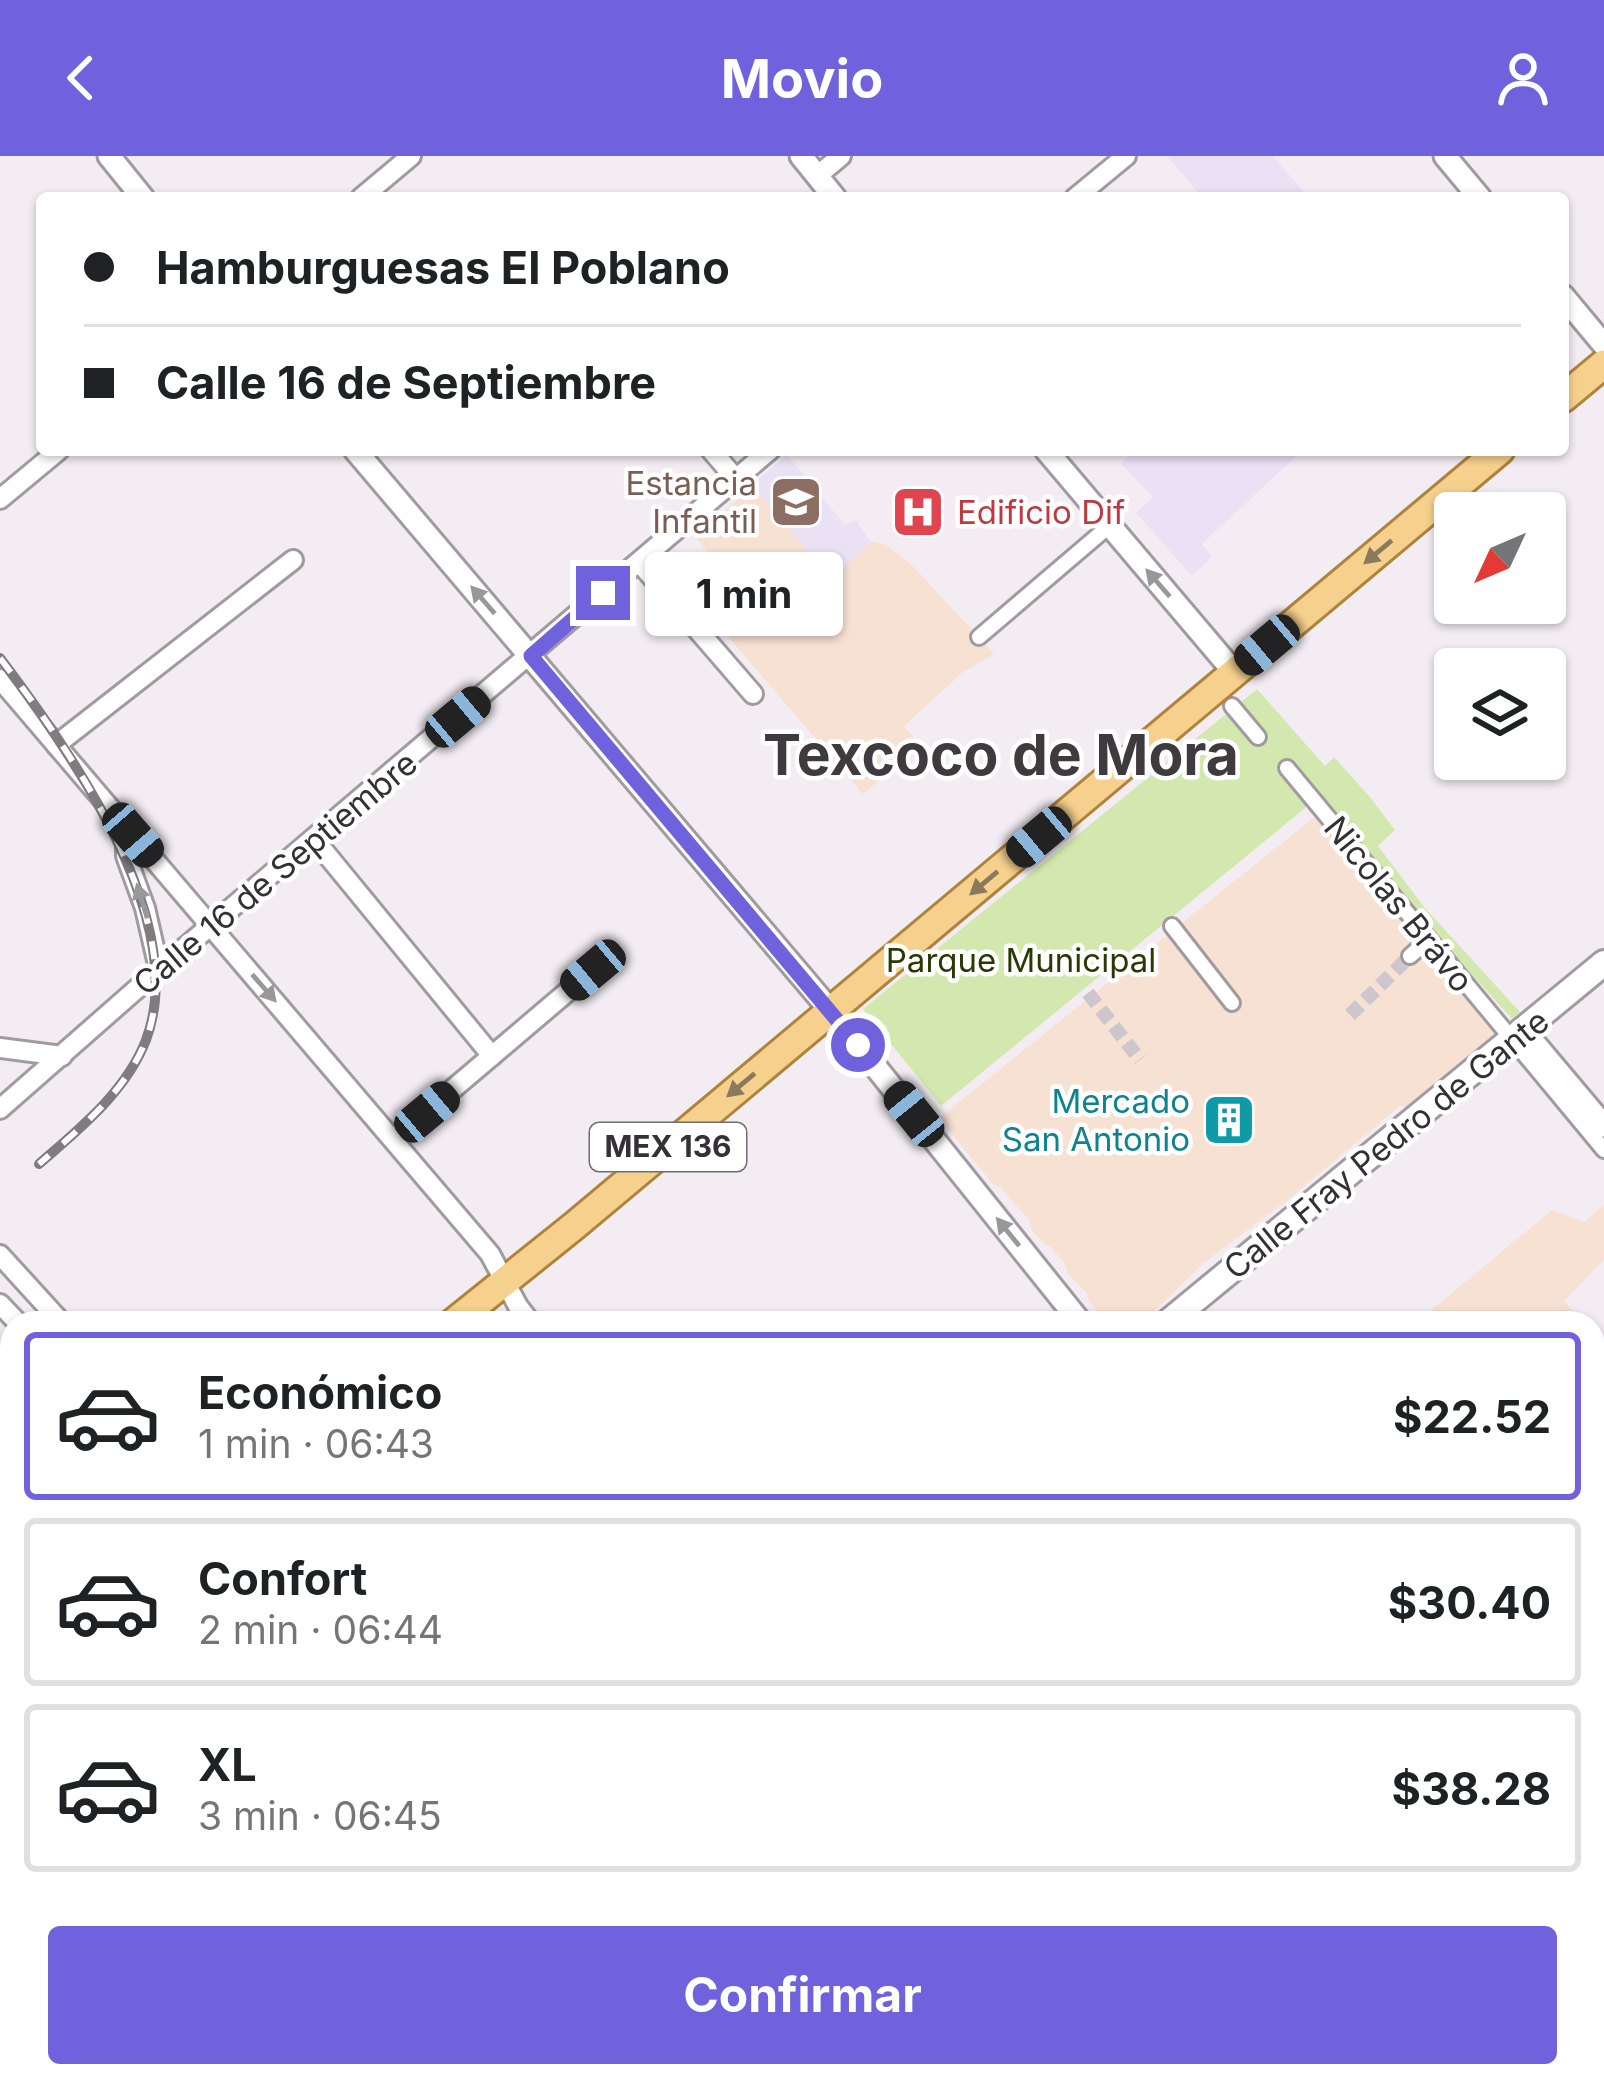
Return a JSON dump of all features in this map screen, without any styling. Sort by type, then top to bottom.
[{"type":"main road","points":[[1569,393],[1604,364]]},
{"type":"main road","name":"MEX 136","points":[[468,1311],[1493,456]]},
{"type":"main road","name":"Calle Fray Pedro de Gante","points":[[1182,1311],[1604,963]]},
{"type":"street","points":[[109,156],[138,192]]},
{"type":"street","points":[[368,192],[411,156]]},
{"type":"street","points":[[801,156],[830,192]]},
{"type":"street","points":[[817,176],[841,156]]},
{"type":"street","points":[[1083,192],[1126,156]]},
{"type":"street","points":[[1445,156],[1475,192]]},
{"type":"street","points":[[1569,303],[1604,345]]},
{"type":"street","points":[[0,500],[52,456]]},
{"type":"street","points":[[360,456],[830,1010],[1071,1311]]},
{"type":"street","points":[[716,456],[736,479]]},
{"type":"street","name":"Calle 16 de Septiembre","points":[[0,1109],[763,456]]},
{"type":"street","points":[[1051,456],[1234,672]]},
{"type":"street","points":[[979,637],[1108,526]]},
{"type":"street","points":[[56,745],[293,560]]},
{"type":"street","points":[[639,562],[752,694]]},
{"type":"street","points":[[0,679],[490,1254],[523,1311]]},
{"type":"street","points":[[1232,706],[1258,737]]},
{"type":"street","name":"Nicolas Brávo","points":[[1288,768],[1428,940],[1604,1126]]},
{"type":"street","points":[[133,835],[126,856],[145,908],[159,969]]},
{"type":"street","points":[[314,839],[492,1056]]},
{"type":"street","points":[[1172,926],[1232,1003]]},
{"type":"street","points":[[1410,956],[1428,940]]},
{"type":"street","points":[[394,1139],[593,970]]},
{"type":"street","name":"Nicolas Brávo","points":[[1518,1036],[1604,1150]]},
{"type":"street","points":[[0,1048],[62,1056]]},
{"type":"street","points":[[0,1255],[51,1311]]},
{"type":"shaded area","points":[[1167,156],[1273,156],[1304,192],[1198,192]]},
{"type":"shaded area","name":"Estancia Infantil","points":[[788,456],[845,525],[856,520],[870,541],[832,579],[752,485]]},
{"type":"shaded area","points":[[1128,456],[1297,456],[1202,544],[1212,557],[1192,576],[1136,513],[1153,497],[1121,464]]},
{"type":"shaded area","points":[[752,485],[832,579],[870,541],[885,544],[911,564],[994,654],[962,673],[904,726],[922,747],[863,794],[700,604],[729,577],[696,538]]},
{"type":"shaded area","points":[[1317,815],[1496,1033],[1205,1262],[1154,1311],[1097,1311],[1065,1264],[1031,1229],[1030,1221],[939,1118]]},
{"type":"shaded area","points":[[1604,1205],[1604,1260],[1564,1301],[1573,1311],[1430,1311],[1552,1210],[1584,1222]]},
{"type":"green space","name":"Parque Municipal","points":[[1257,689],[1325,766],[1334,757],[1369,796],[1395,830],[1378,846],[1425,908],[1520,1012],[1512,1019],[1315,800],[941,1106],[863,1009]]},
{"type":"tunnel","points":[[1350,1015],[1410,956]]},
{"type":"tunnel","points":[[1088,993],[1140,1060]]},
{"type":"railway","points":[[0,658],[58,739],[116,838],[138,890],[152,942],[155,993],[146,1040],[137,1059],[100,1108],[39,1164]]},
{"type":"place","name":"Estancia Infantil","points":[[796,502]]},
{"type":"place","name":"Edificio Dif","points":[[918,512]]},
{"type":"place","name":"Mercado San Antonio","points":[[1229,1120]]},
{"type":"district","name":"Texcoco de Mora","points":[[1001,755]]},
{"type":"route","points":[[603,593],[531,656],[858,1045]]}]
